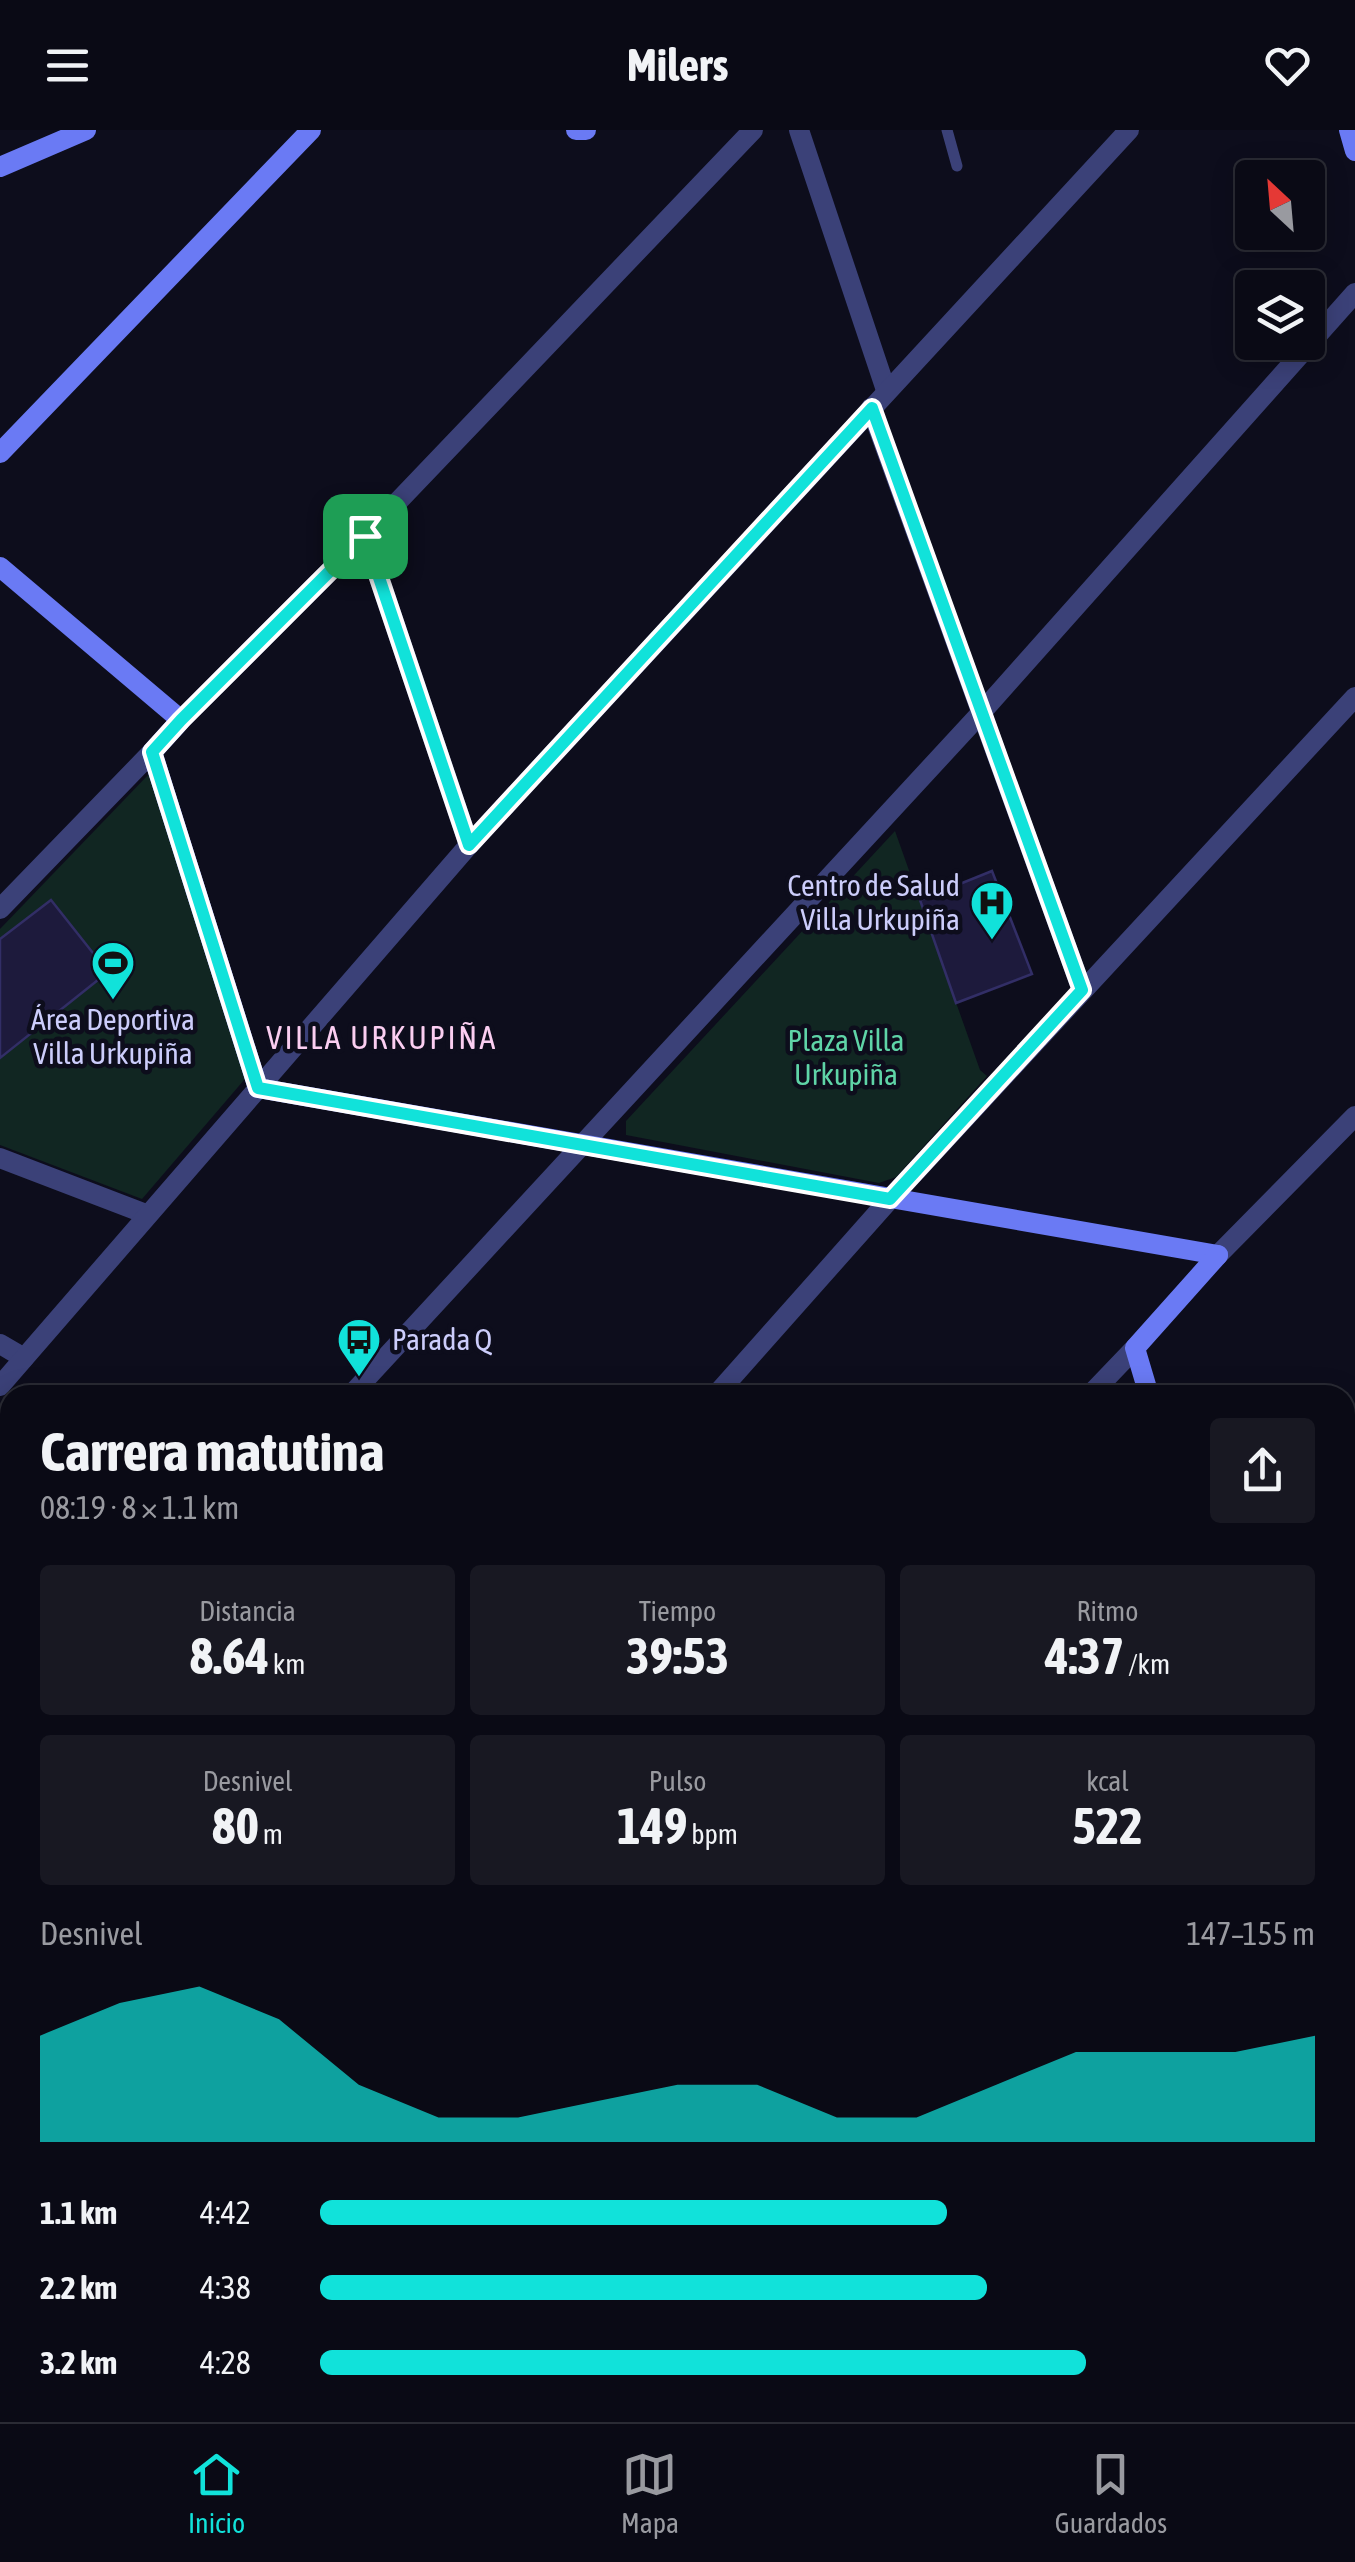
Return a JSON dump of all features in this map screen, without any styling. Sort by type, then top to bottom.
[{"type":"street","points":[[0,167],[86,130]]},
{"type":"street","points":[[0,453],[311,130]]},
{"type":"street","points":[[576,130],[586,130]]},
{"type":"street","points":[[0,910],[753,130]]},
{"type":"street","points":[[800,130],[886,390]]},
{"type":"street","points":[[8,1385],[24,1358],[146,1214],[469,845],[1129,130]]},
{"type":"street","points":[[1349,130],[1355,151]]},
{"type":"street","points":[[360,1385],[980,714],[1355,293]]},
{"type":"street","points":[[872,408],[1082,990]]},
{"type":"street","points":[[365,536],[469,845]]},
{"type":"street","points":[[0,567],[181,720]]},
{"type":"street","points":[[725,1385],[890,1199],[1355,697]]},
{"type":"street","points":[[152,752],[258,1088]]},
{"type":"street","points":[[258,1088],[1218,1255]]},
{"type":"street","points":[[1100,1385],[1218,1255],[1355,1116]]},
{"type":"street","points":[[0,1158],[146,1214]]},
{"type":"street","points":[[0,1344],[24,1358]]},
{"type":"street","points":[[1136,1348],[1146,1385]]},
{"type":"lane","points":[[946,130],[957,166]]},
{"type":"green space","name":"Área Deportiva Villa Urkupiña","points":[[149,774],[250,1073],[142,1199],[0,1145],[0,929]]},
{"type":"green space","name":"Plaza Villa Urkupiña","points":[[895,831],[980,1070],[987,1076],[896,1177],[879,1183],[626,1135],[626,1121]]},
{"type":"building","name":"Centro de Salud Villa Urkupiña","points":[[992,871],[1032,974],[956,1003],[920,900]]},
{"type":"building","points":[[51,900],[108,972],[0,1058],[0,939]]},
{"type":"place","name":"Centro de Salud Villa Urkupiña","points":[[992,941]]},
{"type":"place","name":"Área Deportiva Villa Urkupiña","points":[[113,1001]]},
{"type":"place","name":"Parada Q","points":[[359,1378]]},
{"type":"district","name":"VILLA URKUPIÑA","points":[[382,1038]]},
{"type":"route","points":[[872,408],[1082,990],[890,1199],[258,1088],[152,752],[365,536],[469,845],[872,408]]}]
